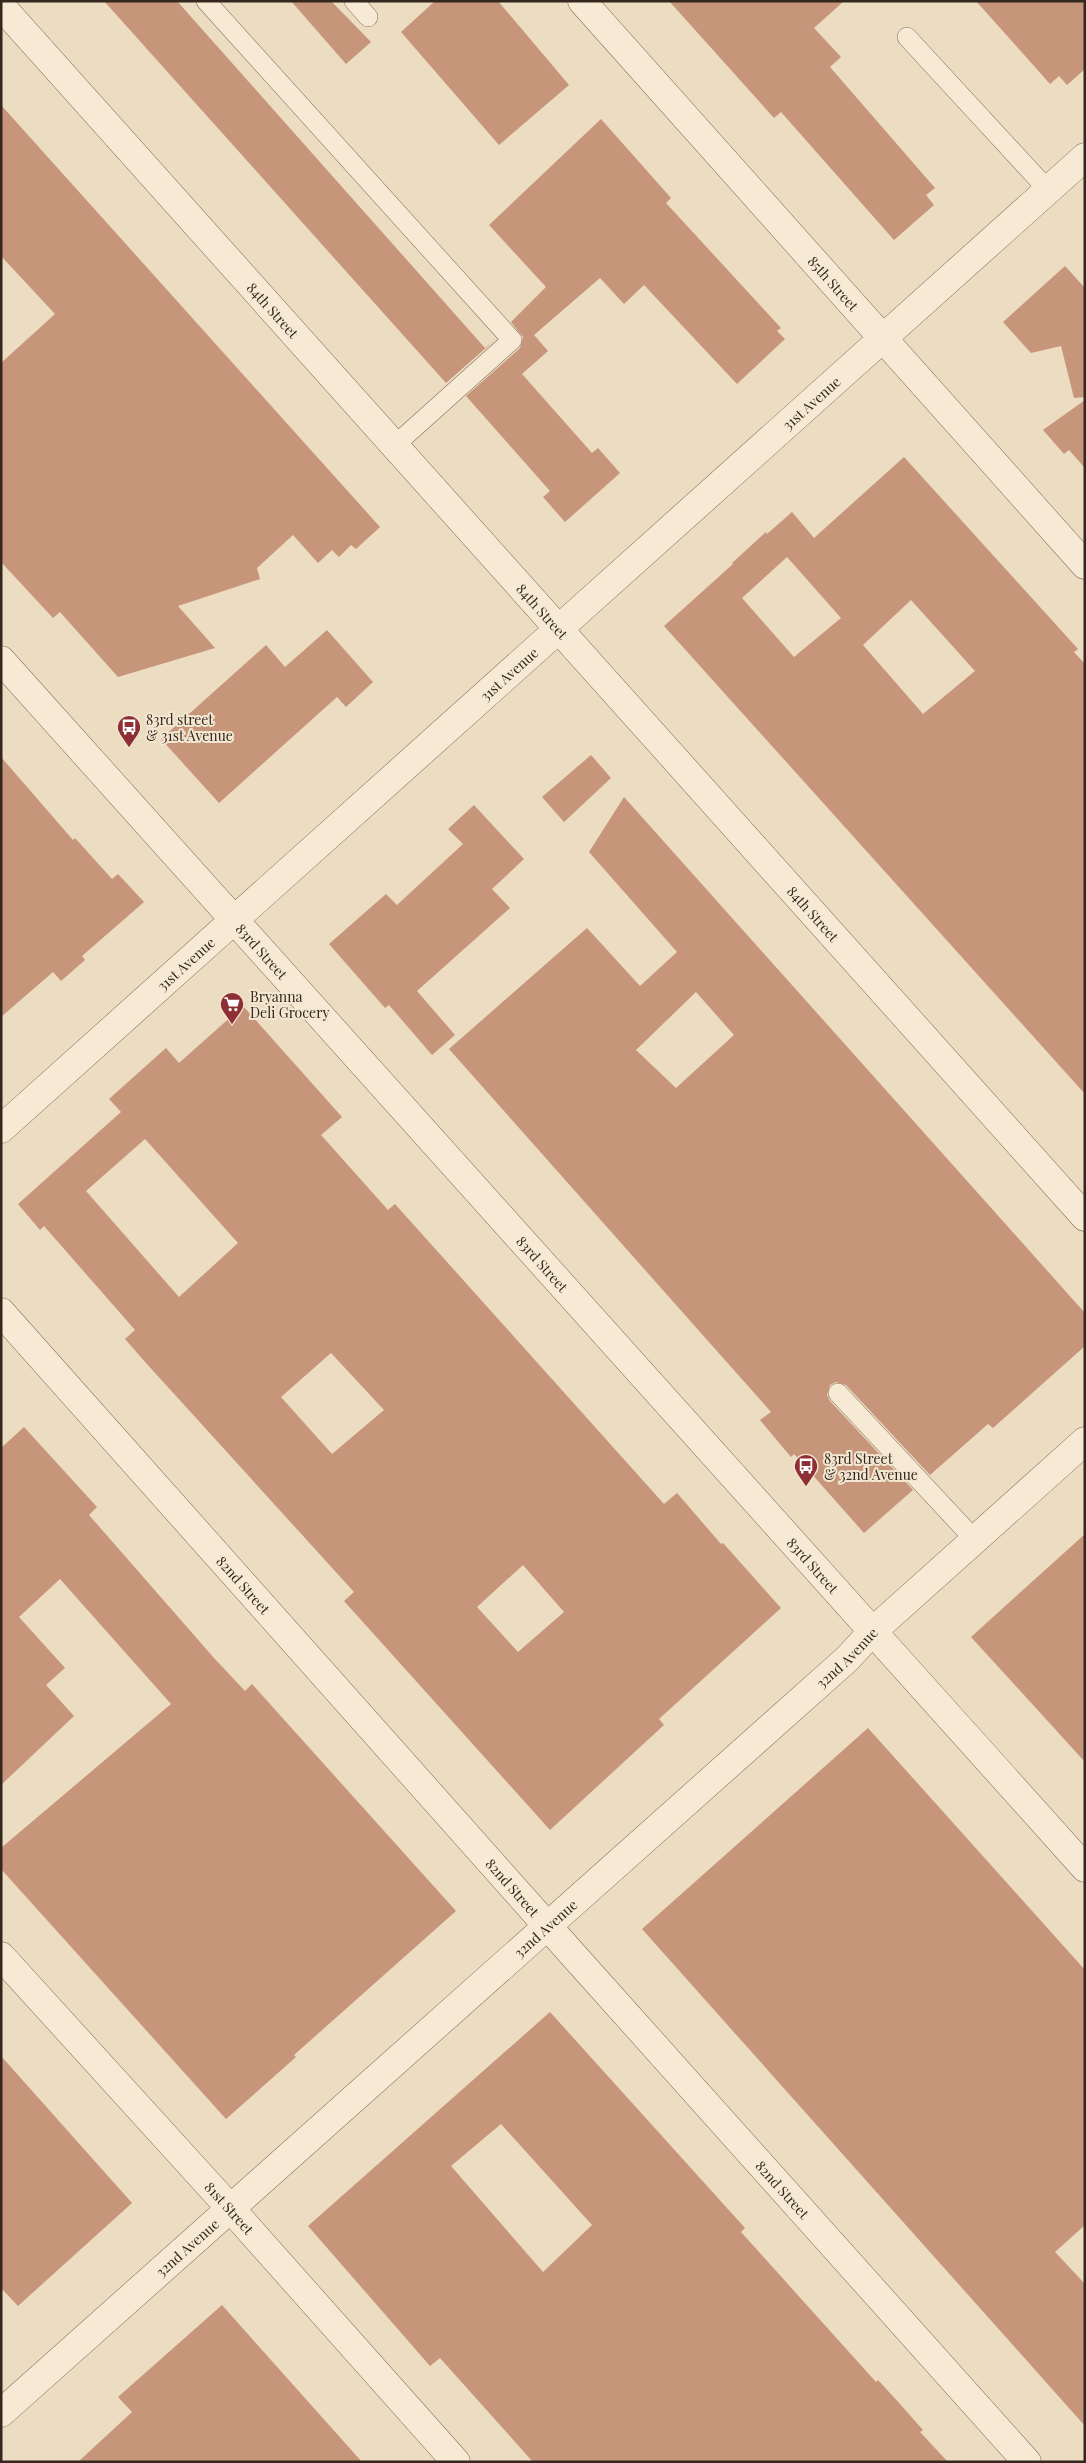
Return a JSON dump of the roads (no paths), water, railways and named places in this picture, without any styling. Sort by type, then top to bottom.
[{"type":"street","name":"85th Street","points":[[582,1],[1085,565]]},
{"type":"street","name":"84th Street","points":[[1,6],[1085,1217]]},
{"type":"street","name":"31st Avenue","points":[[1,1129],[1085,157]]},
{"type":"street","name":"83rd Street","points":[[1,660],[1085,1868]]},
{"type":"street","name":"82nd Street","points":[[1,1312],[1027,2462]]},
{"type":"street","name":"32nd Avenue","points":[[1,2413],[847,1659],[873,1631],[1085,1440]]},
{"type":"street","name":"81st Street","points":[[1,1956],[231,2209],[456,2462]]},
{"type":"lane","points":[[206,1],[512,340],[395,445]]},
{"type":"lane","points":[[354,1],[368,17]]},
{"type":"lane","points":[[907,37],[1048,190]]},
{"type":"lane","points":[[838,1393],[974,1539]]},
{"type":"place","name":"83rd street & 31st Avenue","points":[[129,748]]},
{"type":"place","name":"Bryanna Deli Grocery","points":[[232,1025]]},
{"type":"place","name":"83rd Street & 32nd Avenue","points":[[806,1487]]}]
